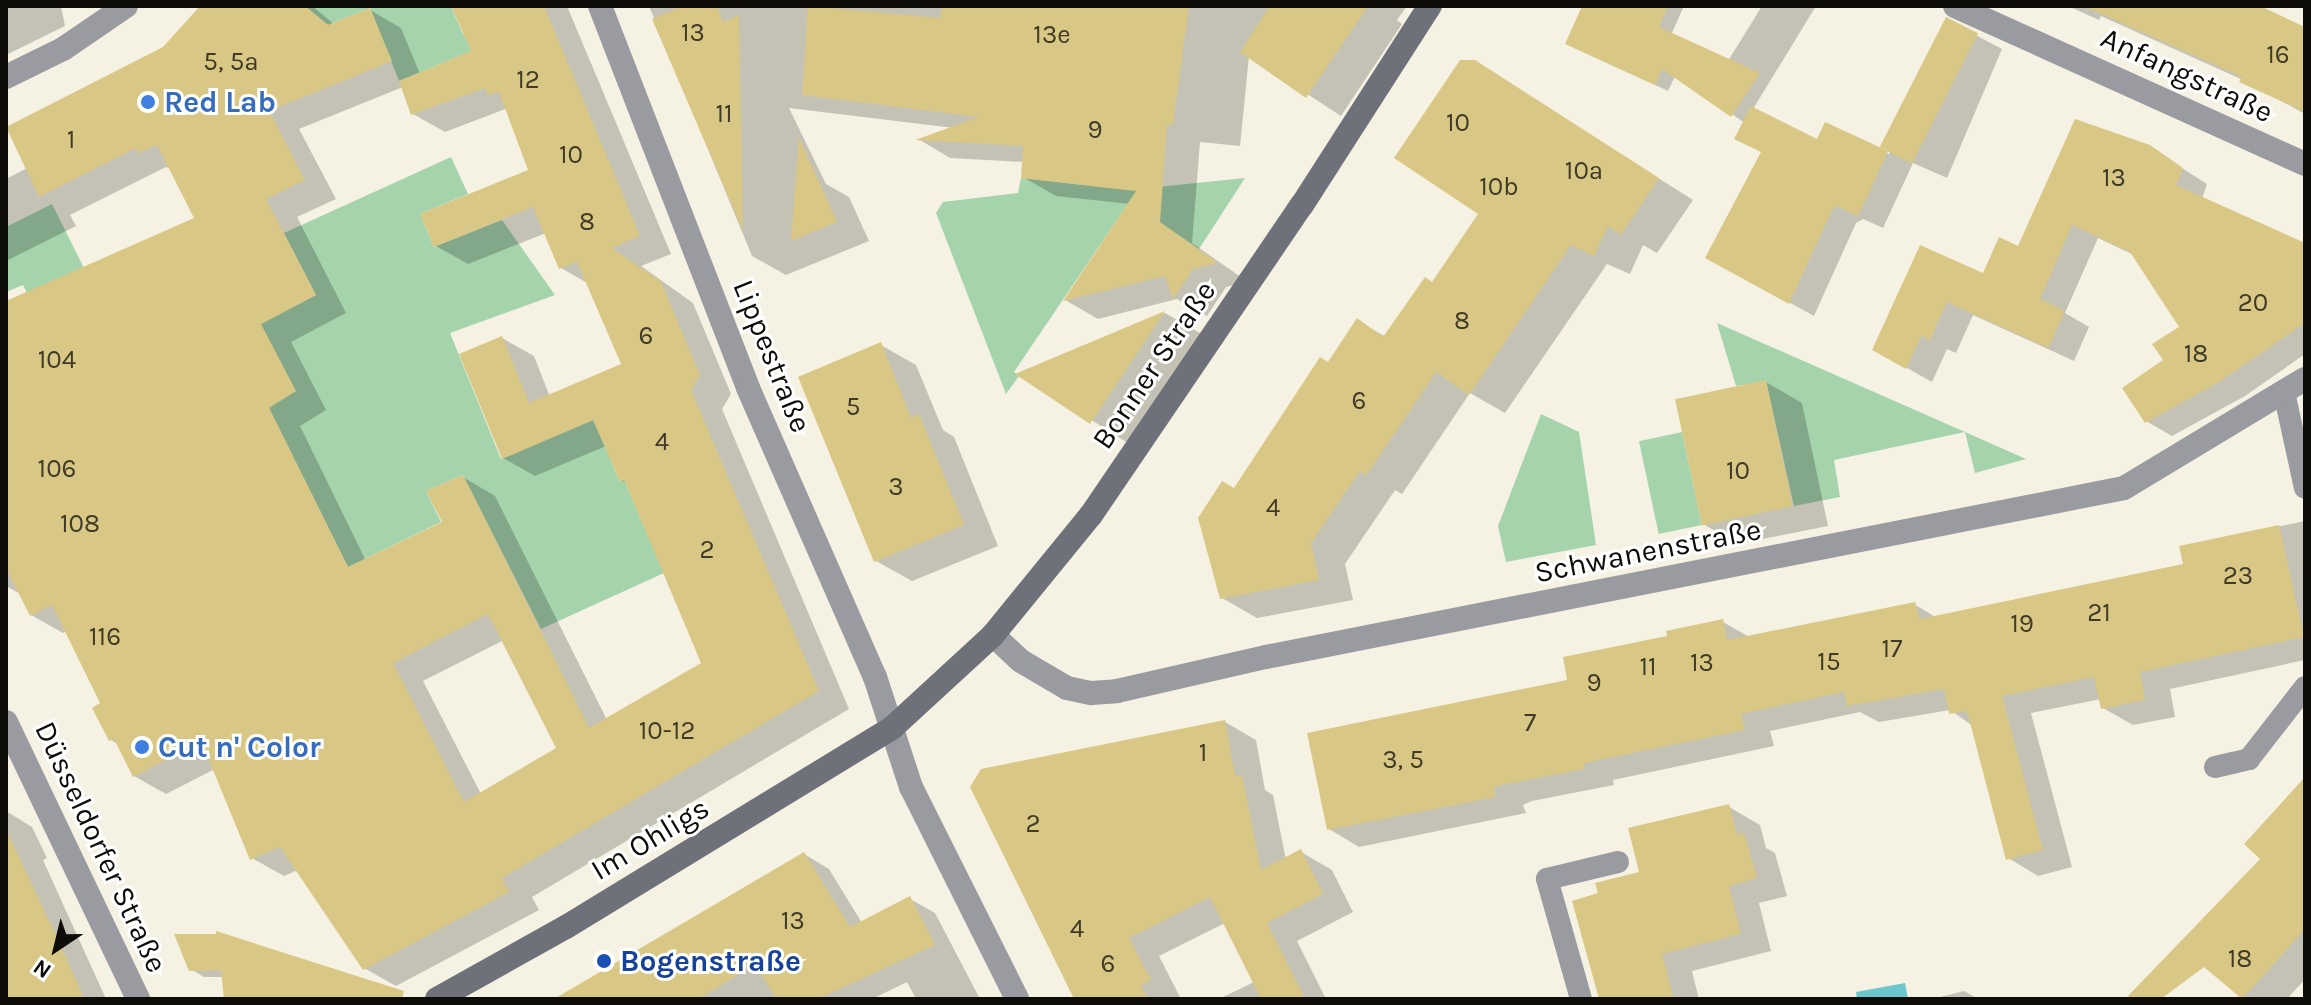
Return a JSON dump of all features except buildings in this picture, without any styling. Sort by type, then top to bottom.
[{"type":"main road","name":"Bonner Straße","points":[[892,728],[993,635],[1091,515],[1302,205],[1430,6]]},
{"type":"main road","name":"Im Ohligs","points":[[437,999],[566,927],[892,728]]},
{"type":"street","points":[[6,77],[63,49],[126,6]]},
{"type":"street","name":"Lippestraße","points":[[600,6],[748,388],[875,677],[892,728]]},
{"type":"street","name":"Anfangstraße","points":[[1955,6],[2305,164]]},
{"type":"street","name":"Schwanenstraße","points":[[993,635],[1021,661],[1067,688],[1091,693],[1117,691],[1266,657],[2124,488],[2305,379]]},
{"type":"street","name":"Düsseldorfer Straße","points":[[6,722],[12,748],[138,999]]},
{"type":"street","points":[[892,728],[911,787],[1017,999]]},
{"type":"lane","points":[[2284,392],[2305,488]]},
{"type":"lane","points":[[2215,767],[2249,759],[2305,687]]},
{"type":"lane","points":[[1581,999],[1547,879],[1618,862]]},
{"type":"green space","points":[[305,6],[457,6],[452,9],[463,34],[481,47],[399,81],[370,8],[328,25]]},
{"type":"green space","points":[[451,157],[468,194],[420,214],[434,247],[502,220],[555,295],[450,333],[501,459],[598,418],[614,469],[620,481],[624,480],[664,573],[541,629],[463,475],[426,491],[441,522],[348,567],[269,408],[261,324],[316,295],[284,233]]},
{"type":"green space","points":[[1021,178],[1128,190],[1245,178],[1199,249],[1129,202],[1014,372],[1019,376],[1006,394],[936,213],[943,202],[1018,193]]},
{"type":"green space","points":[[52,204],[84,268],[46,331],[23,285],[6,292],[6,227]]},
{"type":"green space","points":[[1717,323],[1965,432],[1834,460],[1840,497],[1794,506],[1766,381],[1736,386]]},
{"type":"green space","points":[[1541,414],[1579,432],[1596,545],[1506,562],[1498,526]]},
{"type":"green space","points":[[1682,432],[1702,525],[1659,534],[1639,441]]},
{"type":"green space","points":[[1965,432],[2026,459],[1975,473]]},
{"type":"water","points":[[1905,983],[1908,999],[1857,999],[1856,992]]},
{"type":"place","name":"Red Lab","points":[[148,102]]},
{"type":"place","name":"Cut n' Color","points":[[142,747]]},
{"type":"place","name":"Bogenstraße","points":[[604,961]]}]
